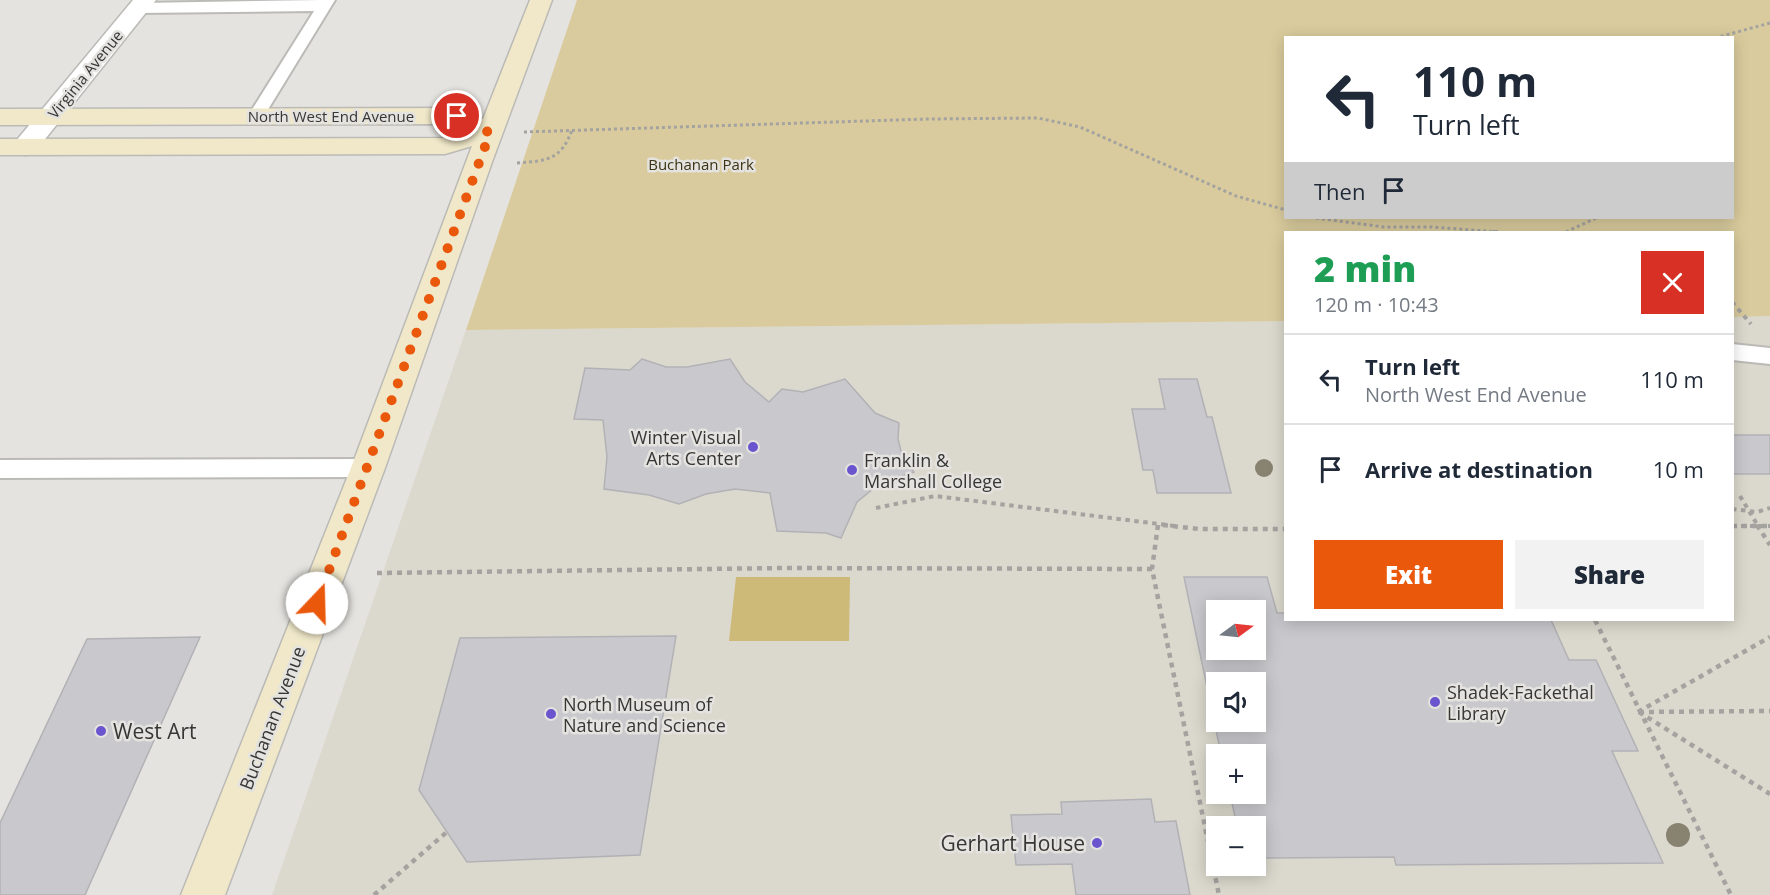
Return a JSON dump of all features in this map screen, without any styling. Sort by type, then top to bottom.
[{"type":"street","name":"Buchanan Avenue","points":[[203,895],[368,468],[541,0]]},
{"type":"street","name":"Virginia Avenue","points":[[12,147],[50,117],[142,4]]},
{"type":"street","name":"North West End Avenue","points":[[0,117],[457,116],[490,133]]},
{"type":"street","name":"North West End Avenue","points":[[12,147],[445,146],[490,133]]},
{"type":"lane","points":[[142,4],[326,3]]},
{"type":"lane","points":[[256,116],[326,3]]},
{"type":"lane","points":[[1734,352],[1770,356]]},
{"type":"lane","points":[[0,469],[368,468]]},
{"type":"path","points":[[1722,36],[1770,23]]},
{"type":"path","points":[[490,133],[1038,118],[1080,127],[1236,196],[1284,209]]},
{"type":"path","points":[[517,163],[540,161],[560,154],[567,146],[572,130]]},
{"type":"path","points":[[1324,219],[1384,227],[1432,227],[1486,231]]},
{"type":"path","points":[[1568,231],[1594,219]]},
{"type":"path","points":[[1734,304],[1745,316]]},
{"type":"path","points":[[876,508],[935,496],[1199,530],[1284,529]]},
{"type":"path","points":[[1740,496],[1770,545]]},
{"type":"path","points":[[1734,509],[1750,512],[1766,511],[1770,508]]},
{"type":"path","points":[[1158,524],[1152,568],[1219,895]]},
{"type":"path","points":[[1734,526],[1770,526]]},
{"type":"path","points":[[377,573],[774,568],[1152,568]]},
{"type":"path","points":[[1595,621],[1638,712],[1731,895]]},
{"type":"path","points":[[1638,712],[1770,637]]},
{"type":"path","points":[[1638,712],[1770,711]]},
{"type":"path","points":[[1638,712],[1770,794]]},
{"type":"path","points":[[375,895],[448,831]]},
{"type":"shaded area","name":"Franklin & Marshall College","points":[[1770,316],[1770,895],[272,895],[466,330],[1284,321],[1284,621],[1734,621],[1734,317]]},
{"type":"shaded area","points":[[736,577],[850,577],[849,641],[729,641]]},
{"type":"green space","name":"Buchanan Park","points":[[577,0],[1770,0],[1770,316],[1734,317],[1734,231],[1284,231],[1284,321],[466,330]]},
{"type":"building","name":"Winter Visual Arts Center","points":[[642,359],[666,367],[687,367],[730,359],[745,382],[769,402],[782,389],[803,392],[845,379],[875,413],[899,423],[898,439],[902,455],[914,472],[873,489],[857,502],[841,538],[826,533],[777,531],[770,493],[735,489],[706,494],[679,504],[649,495],[604,489],[607,457],[603,420],[574,419],[585,368],[630,370]]},
{"type":"building","points":[[1159,379],[1197,379],[1207,417],[1212,417],[1231,493],[1157,493],[1153,470],[1143,470],[1132,409],[1165,409]]},
{"type":"building","points":[[1734,435],[1770,435],[1770,474],[1734,474]]},
{"type":"building","name":"Shadek-Fackethal Library","points":[[1184,577],[1267,577],[1277,613],[1284,613],[1284,621],[1551,621],[1569,660],[1596,660],[1638,751],[1612,751],[1663,863],[1396,865],[1394,857],[1266,858],[1266,816],[1235,816],[1232,804],[1266,804],[1266,744],[1219,744],[1216,732],[1266,732],[1266,672],[1206,672],[1206,682]]},
{"type":"building","name":"North Museum of Nature and Science","points":[[676,636],[640,855],[467,862],[419,790],[460,638]]},
{"type":"building","name":"West Art","points":[[200,637],[85,895],[0,895],[0,823],[87,639]]},
{"type":"building","name":"Gerhart House","points":[[1151,799],[1155,822],[1176,821],[1190,895],[1076,895],[1072,864],[1016,865],[1011,815],[1062,814],[1061,802]]},
{"type":"place","name":"Winter Visual Arts Center","points":[[753,447]]},
{"type":"place","name":"Franklin & Marshall College","points":[[852,470]]},
{"type":"place","name":"Shadek-Fackethal Library","points":[[1435,702]]},
{"type":"place","name":"North Museum of Nature and Science","points":[[551,714]]},
{"type":"place","name":"West Art","points":[[101,731]]},
{"type":"place","name":"Gerhart House","points":[[1097,843]]},
{"type":"route","points":[[317,603],[490,133],[457,116]]}]
